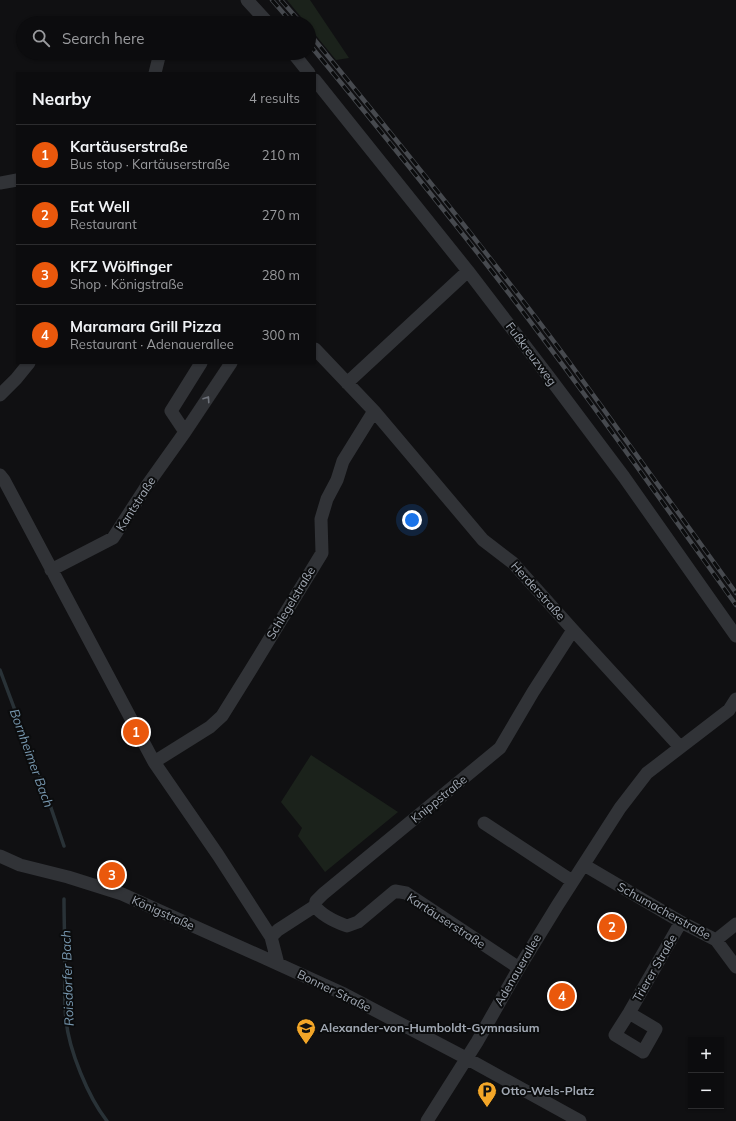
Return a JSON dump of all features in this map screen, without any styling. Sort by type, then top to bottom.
[{"type":"street","points":[[247,0],[262,16]]},
{"type":"street","points":[[155,72],[158,60]]},
{"type":"street","points":[[299,60],[308,72]]},
{"type":"street","name":"Fußkreuzweg","points":[[316,81],[468,271],[624,478],[736,636]]},
{"type":"street","points":[[0,183],[16,180]]},
{"type":"street","points":[[348,383],[468,271]]},
{"type":"street","name":"Herderstraße","points":[[316,350],[374,411],[483,540],[513,563],[680,747]]},
{"type":"street","points":[[0,394],[16,379],[28,364]]},
{"type":"street","points":[[185,432],[171,411],[200,364]]},
{"type":"street","name":"Kantstraße","points":[[51,570],[113,538],[230,364]]},
{"type":"street","name":"Schlegelstraße","points":[[154,762],[210,727],[222,716],[322,553],[321,519],[327,499],[338,480],[342,461],[374,411]]},
{"type":"street","points":[[0,475],[154,762],[218,855],[271,938],[275,948],[278,964]]},
{"type":"street","name":"Knippstraße","points":[[271,938],[278,930],[315,906],[316,901],[323,894],[500,748],[533,692],[573,630]]},
{"type":"street","points":[[680,747],[730,710],[736,699]]},
{"type":"street","name":"Adenauerallee","points":[[427,1121],[477,1042],[519,968],[572,881],[584,865],[620,808],[646,773],[680,747]]},
{"type":"street","points":[[484,822],[572,881]]},
{"type":"street","name":"Königstraße","points":[[0,856],[20,865],[68,877],[122,894],[278,964]]},
{"type":"street","name":"Schumacherstraße","points":[[584,865],[681,922],[716,940],[736,967]]},
{"type":"street","name":"Kartäuserstraße","points":[[315,906],[319,912],[338,923],[348,926],[358,922],[395,891],[406,893],[519,968]]},
{"type":"street","name":"Trierer Straße","points":[[629,1013],[681,922]]},
{"type":"street","points":[[716,940],[736,924]]},
{"type":"street","name":"Bonner Straße","points":[[278,964],[344,994],[466,1058],[580,1121]]},
{"type":"shaded area","points":[[287,0],[310,0],[349,58],[336,60],[316,36],[316,16],[300,16]]},
{"type":"shaded area","points":[[311,755],[398,812],[325,872],[298,836],[302,828],[281,802]]},
{"type":"waterway","name":"Bornheimer Bach","points":[[0,670],[64,846]]},
{"type":"waterway","name":"Roisdorfer Bach","points":[[64,899],[65,1001],[68,1032],[80,1073],[93,1099],[107,1121]]},
{"type":"railway","points":[[272,0],[286,16]]},
{"type":"railway","points":[[281,0],[295,16]]},
{"type":"railway","points":[[316,42],[502,273],[586,385],[736,593]]},
{"type":"railway","points":[[316,53],[417,176],[546,342],[736,605]]},
{"type":"place","name":"Kartäuserstraße","points":[[136,732]]},
{"type":"place","name":"KFZ Wölfinger","points":[[112,875]]},
{"type":"place","name":"Eat Well","points":[[612,927]]},
{"type":"place","name":"Maramara Grill Pizza","points":[[562,996]]},
{"type":"place","name":"Alexander-von-Humboldt-Gymnasium","points":[[306,1045]]},
{"type":"place","name":"Otto-Wels-Platz","points":[[487,1108]]}]
